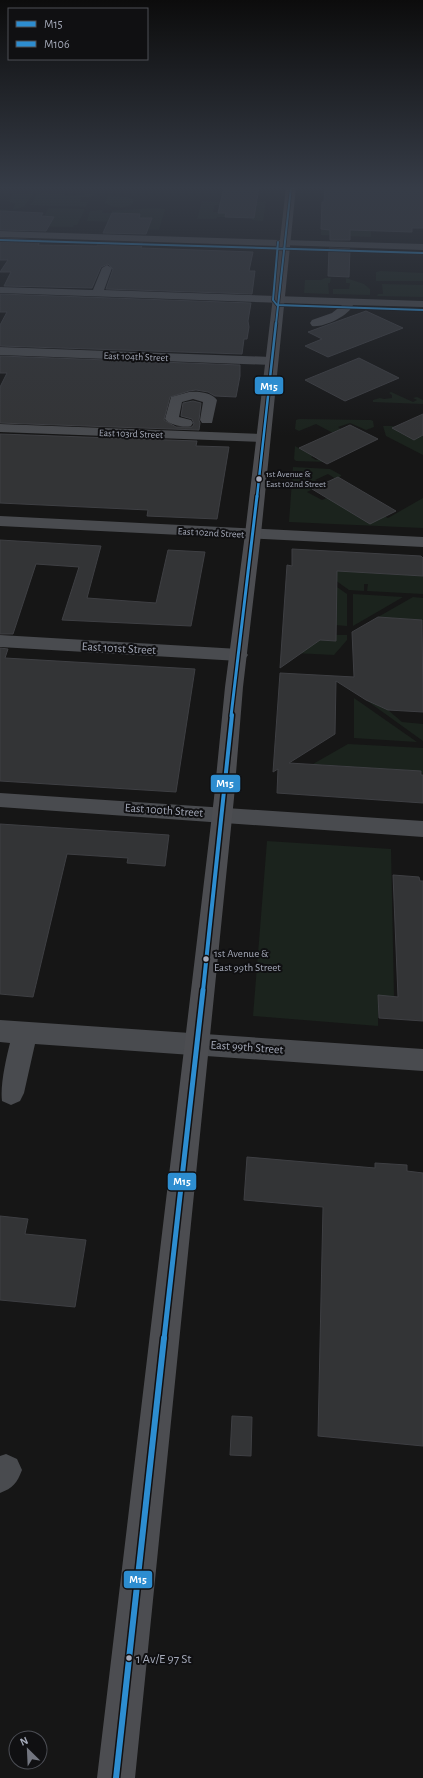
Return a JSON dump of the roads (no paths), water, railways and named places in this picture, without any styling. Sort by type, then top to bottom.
[{"type":"main road","points":[[116,1778],[282,270]]},
{"type":"street","points":[[97,293],[106,270]]},
{"type":"street","points":[[0,290],[76,298],[97,293],[423,304]]},
{"type":"street","points":[[316,323],[347,307],[348,301]]},
{"type":"street","name":"East 104th Street","points":[[0,351],[271,362]]},
{"type":"street","points":[[186,423],[172,419],[176,400],[186,396],[204,397],[210,400],[214,419]]},
{"type":"street","name":"East 103rd Street","points":[[0,428],[263,438]]},
{"type":"street","name":"East 102nd Street","points":[[0,521],[423,542]]},
{"type":"street","name":"East 101st Street","points":[[0,641],[239,655]]},
{"type":"street","name":"East 100th Street","points":[[0,800],[222,814],[423,829]]},
{"type":"street","name":"East 99th Street","points":[[0,1031],[196,1043],[423,1060]]},
{"type":"street","points":[[11,1093],[25,1032]]},
{"type":"place","name":"1st Avenue & East 102nd Street","points":[[259,479]]},
{"type":"place","name":"1st Avenue & East 99th Street","points":[[206,959]]},
{"type":"place","name":"1 Av/E 97 St","points":[[129,1658]]}]
